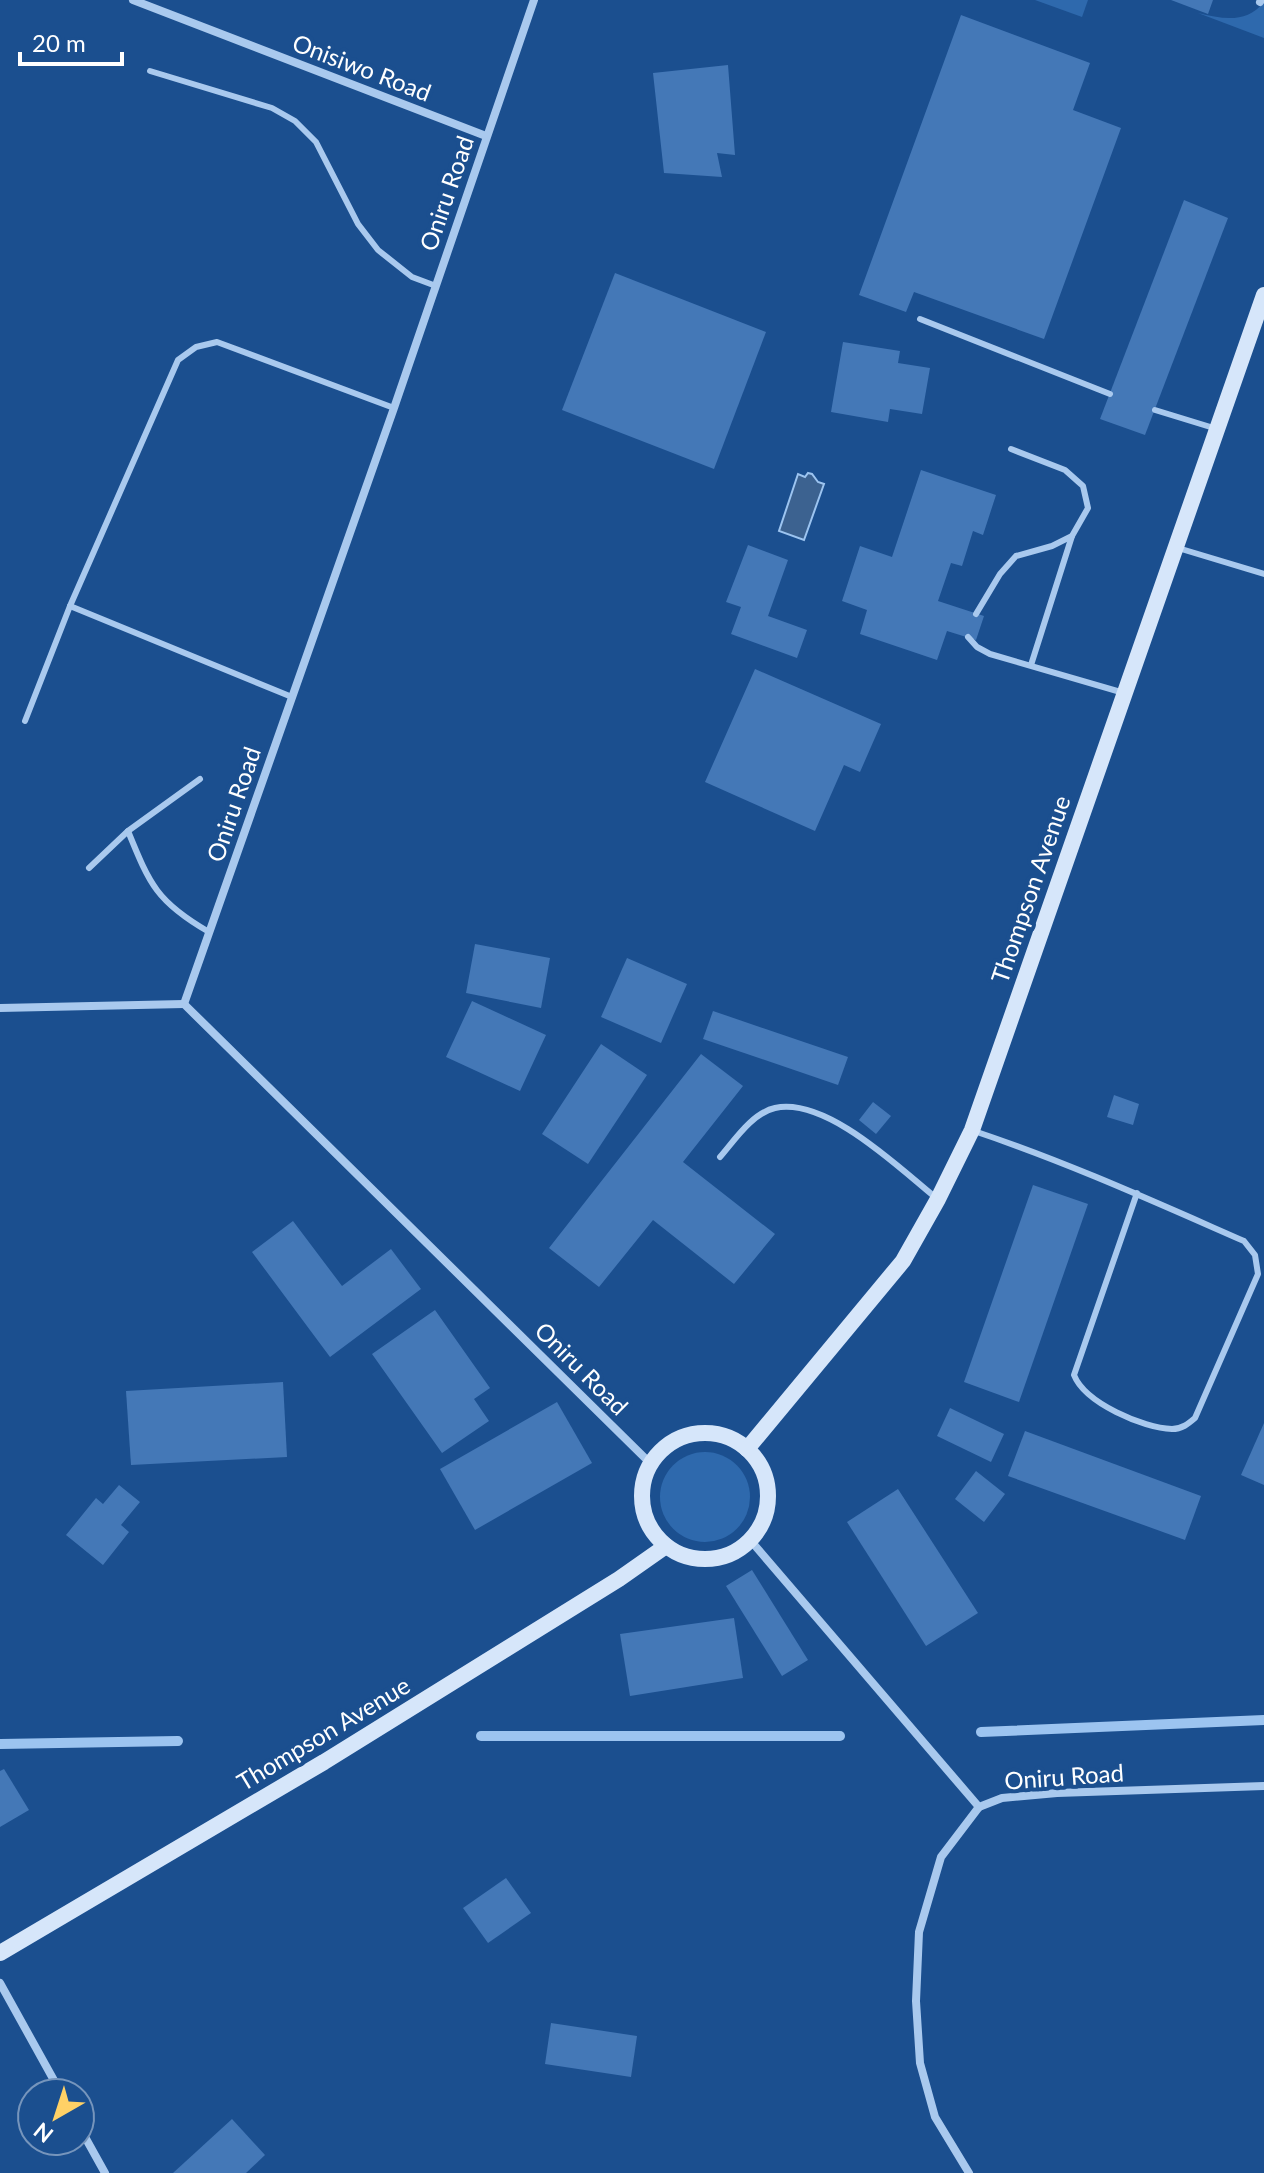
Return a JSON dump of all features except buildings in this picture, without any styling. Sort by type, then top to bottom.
[{"type":"street","name":"Onisiwo Road","points":[[133,0],[486,136]]},
{"type":"street","name":"Oniru Road","points":[[534,0],[184,1004],[650,1463]]},
{"type":"street","name":"Thompson Avenue","points":[[747,1449],[903,1261],[972,1130],[1264,295]]},
{"type":"street","points":[[0,1008],[184,1004]]},
{"type":"street","points":[[706,1432],[728,1437],[747,1449],[762,1469],[769,1494],[764,1520],[751,1541],[736,1553],[718,1559],[700,1560],[681,1555],[666,1546],[650,1529],[642,1508],[642,1485],[650,1463],[664,1446],[684,1435],[706,1432]]},
{"type":"street","name":"Oniru Road","points":[[751,1541],[979,1807],[1002,1798],[1057,1793],[1264,1786]]},
{"type":"street","name":"Thompson Avenue","points":[[0,1953],[324,1762],[619,1579],[666,1546]]},
{"type":"street","points":[[969,2173],[935,2117],[920,2063],[916,2001],[919,1932],[941,1857],[979,1807]]},
{"type":"street","points":[[0,1983],[52,2077]]},
{"type":"lane","points":[[150,71],[272,108],[295,121],[316,142],[358,224],[378,250],[412,277],[436,286]]},
{"type":"lane","points":[[920,319],[1110,394]]},
{"type":"lane","points":[[25,721],[70,606],[178,360],[196,347],[217,342],[394,408]]},
{"type":"lane","points":[[1155,410],[1217,429]]},
{"type":"lane","points":[[1011,449],[1065,470],[1083,486],[1088,508],[1072,536],[1031,665]]},
{"type":"lane","points":[[976,614],[1000,574],[1016,556],[1052,546],[1072,536]]},
{"type":"lane","points":[[1174,547],[1264,574]]},
{"type":"lane","points":[[70,606],[292,697]]},
{"type":"lane","points":[[968,637],[977,647],[990,654],[1124,693]]},
{"type":"lane","points":[[89,868],[128,831],[200,779]]},
{"type":"lane","points":[[128,831],[144,871],[160,897],[209,932]]},
{"type":"lane","points":[[720,1157],[752,1122],[774,1108],[803,1108],[832,1120],[938,1199]]},
{"type":"lane","points":[[972,1130],[1049,1156],[1137,1193],[1244,1241],[1255,1255],[1258,1274],[1195,1418],[1184,1427],[1172,1429],[1139,1421],[1102,1404],[1088,1396],[1074,1375],[1137,1193]]},
{"type":"shaded area","points":[[1035,0],[1088,0],[1082,17]]},
{"type":"shaded area","points":[[1264,2],[1264,38],[1198,13],[1225,18],[1242,17]]},
{"type":"shaded area","points":[[808,473],[824,484],[804,540],[779,531],[798,474],[805,477]]},
{"type":"shaded area","points":[[705,1452],[722,1455],[737,1465],[747,1480],[750,1497],[747,1514],[737,1529],[722,1539],[705,1542],[688,1539],[673,1529],[663,1514],[660,1497],[663,1480],[673,1465],[688,1455]]},
{"type":"waterway","points":[[981,1732],[1264,1720]]},
{"type":"waterway","points":[[481,1736],[840,1736]]},
{"type":"waterway","points":[[0,1744],[178,1741]]}]
